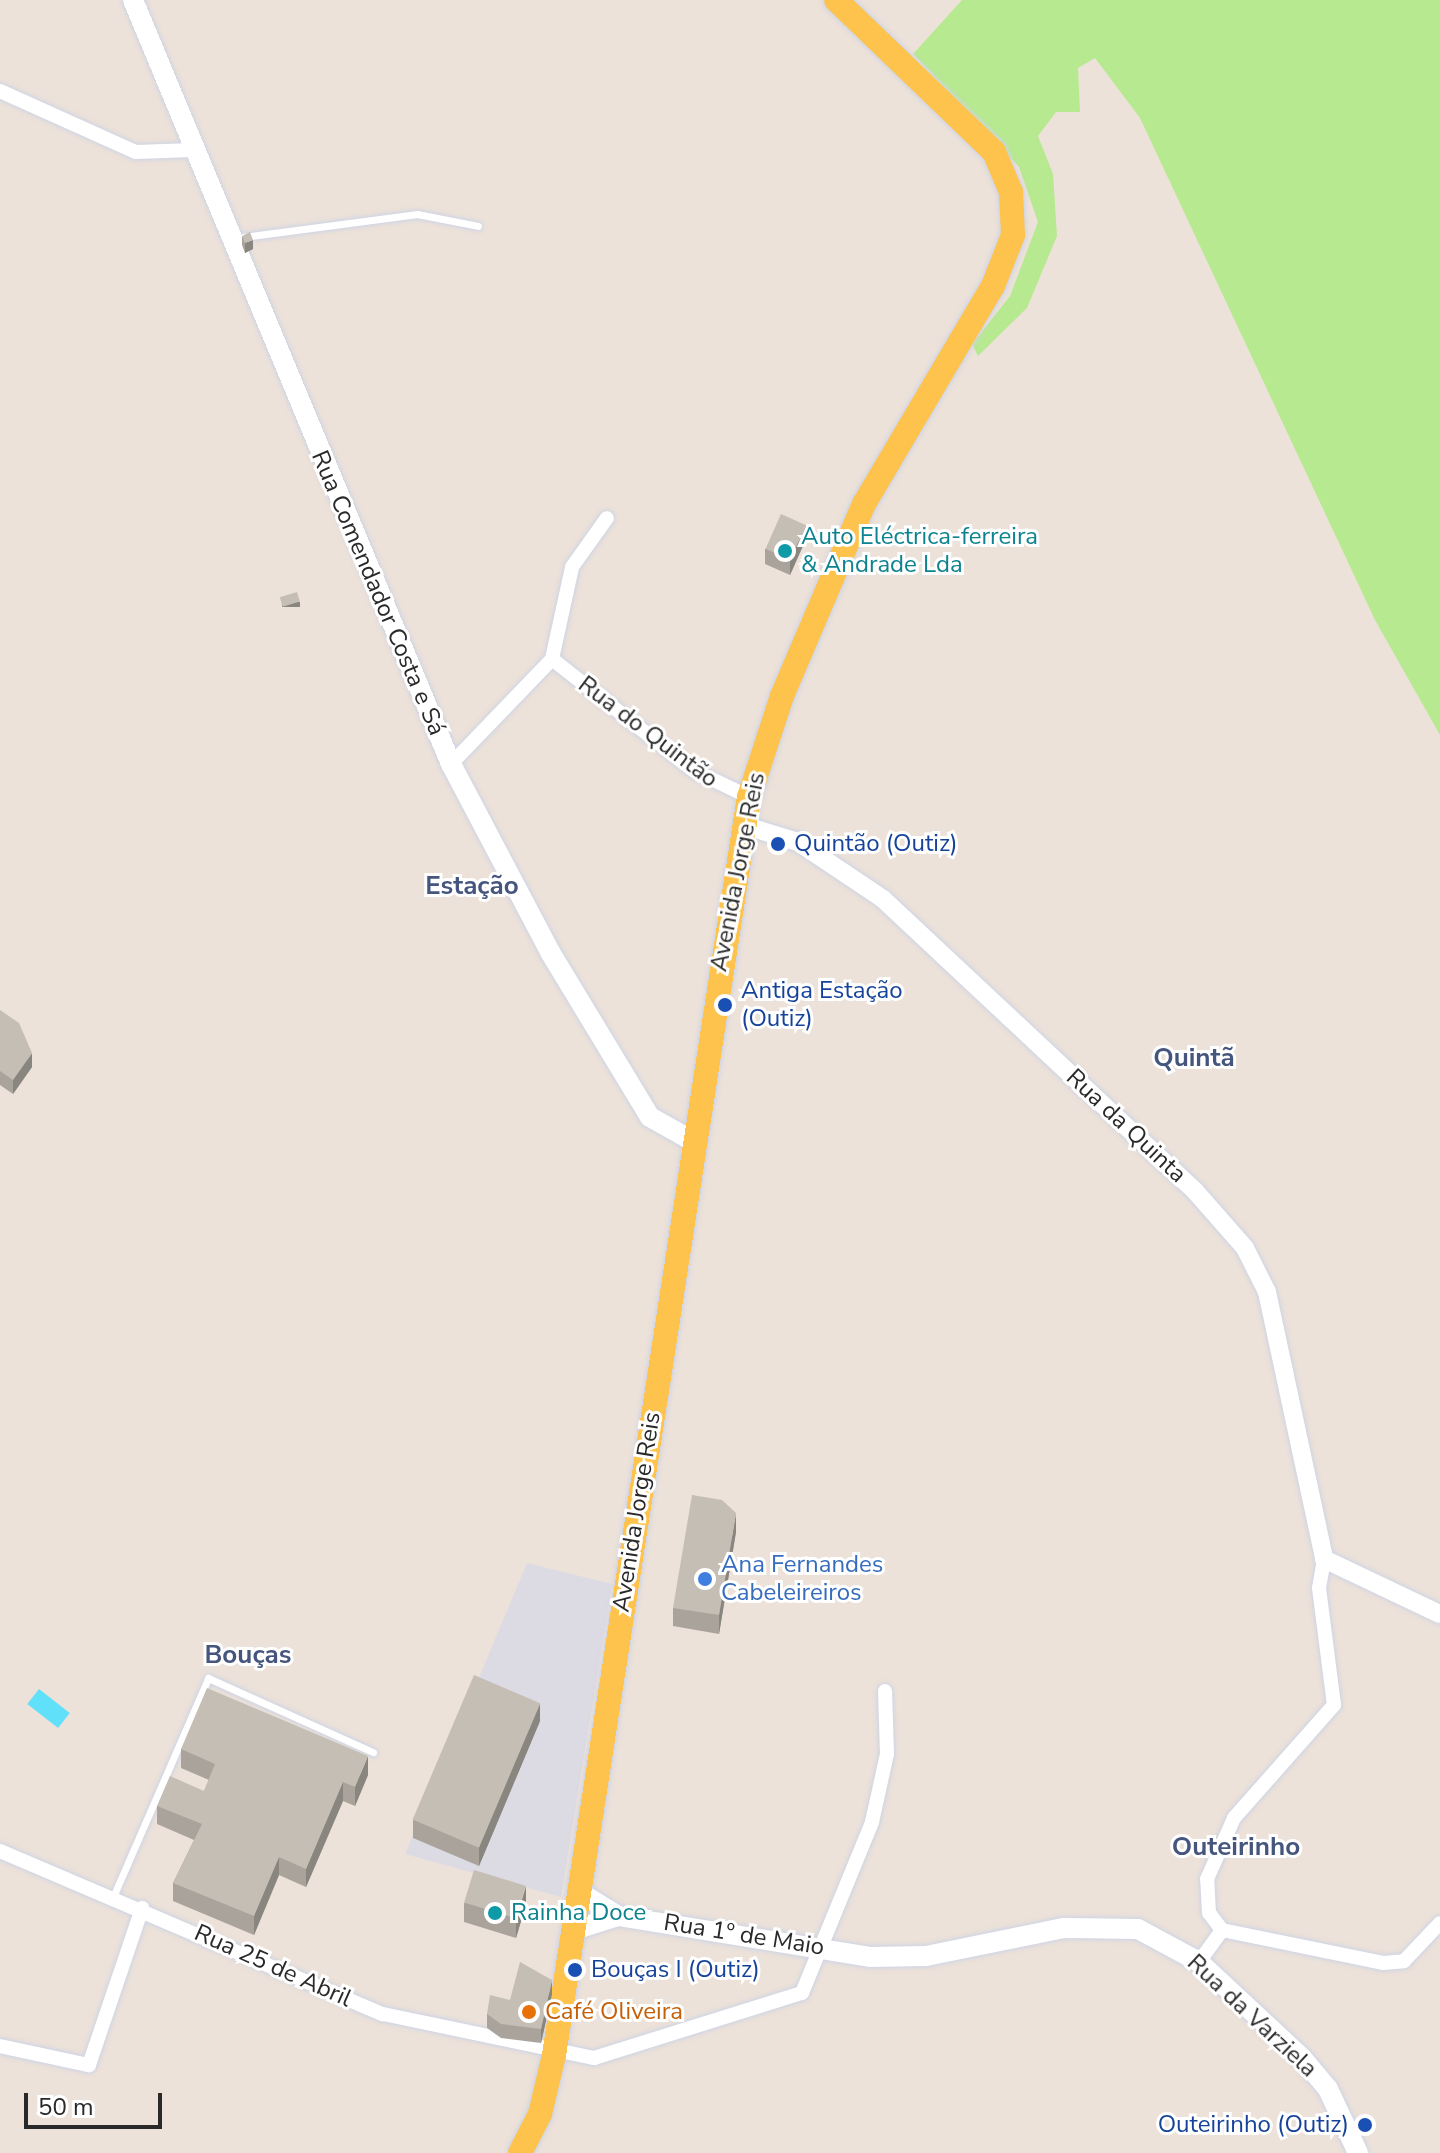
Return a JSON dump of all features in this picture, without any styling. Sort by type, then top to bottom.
[{"type":"main road","name":"Rua Comendador Costa e Sá","points":[[133,0],[228,237],[451,764],[550,952],[650,1117],[693,1141]]},
{"type":"main road","name":"Avenida Jorge Reis","points":[[520,2153],[540,2114],[554,2055],[693,1141],[749,797],[782,696],[864,504],[993,286],[1014,224],[1008,181],[994,152],[836,0]]},
{"type":"main road","name":"Rua 1º de Maio","points":[[579,1892],[618,1916],[826,1947],[870,1957]]},
{"type":"main road","name":"Rua 1º de Maio","points":[[574,1930],[618,1916]]},
{"type":"main road","name":"Rua da Varziela","points":[[870,1957],[926,1956],[1098,1925],[1138,1929],[1199,1962],[1302,2058],[1328,2089],[1358,2153]]},
{"type":"street","points":[[0,91],[136,152],[193,150]]},
{"type":"street","points":[[451,764],[552,659],[572,567],[607,518]]},
{"type":"street","name":"Rua do Quintão","points":[[552,659],[702,776],[749,797]]},
{"type":"street","name":"Rua da Quinta","points":[[743,825],[798,842],[883,899],[1177,1172],[1245,1248],[1267,1292],[1324,1559]]},
{"type":"street","points":[[1440,1614],[1324,1559],[1319,1588],[1334,1705],[1234,1818],[1207,1879],[1209,1913],[1222,1930],[1383,1963],[1404,1961],[1440,1923]]},
{"type":"street","name":"Rua 25 de Abril","points":[[0,1851],[142,1908],[383,2014],[554,2055],[594,2058],[788,2004],[802,1993],[826,1947],[853,1881],[872,1822],[887,1754],[885,1691]]},
{"type":"street","points":[[0,2046],[89,2065],[142,1908]]},
{"type":"street","points":[[1199,1962],[1222,1930]]},
{"type":"lane","points":[[228,237],[417,214],[478,226]]},
{"type":"lane","points":[[113,1897],[208,1678],[373,1752]]},
{"type":"shaded area","points":[[527,1563],[612,1584],[561,1897],[405,1854]]},
{"type":"green space","points":[[962,0],[1440,0],[1440,735],[1375,620],[1140,118],[1095,58],[1078,68],[1080,112],[1056,112],[1038,136],[1053,174],[1057,236],[1027,308],[978,356],[972,344],[1010,296],[1038,222],[1019,167],[913,54]]},
{"type":"water","points":[[39,1689],[70,1713],[58,1728],[27,1704]]},
{"type":"building","points":[[250,232],[253,240],[245,243],[242,236]]},
{"type":"building","points":[[781,514],[806,525],[790,560],[766,549]]},
{"type":"building","points":[[297,592],[300,602],[283,607],[280,597]]},
{"type":"building","points":[[0,1010],[19,1023],[32,1053],[13,1080],[0,1071]]},
{"type":"building","name":"Ana Fernandes Cabeleireiros","points":[[692,1495],[722,1500],[736,1513],[719,1615],[673,1608]]},
{"type":"building","points":[[474,1675],[540,1703],[479,1848],[413,1820]]},
{"type":"building","points":[[207,1688],[368,1756],[355,1787],[343,1782],[306,1869],[279,1857],[254,1916],[173,1883],[202,1824],[157,1806],[170,1776],[204,1791],[215,1764],[181,1749]]},
{"type":"building","points":[[474,1870],[526,1886],[516,1918],[464,1903]]},
{"type":"building","name":"Café Oliveira","points":[[520,1962],[552,1980],[541,2029],[501,2024],[487,2014],[490,1995],[510,2000]]},
{"type":"place","name":"Auto Eléctrica-ferreira & Andrade Lda","points":[[785,551]]},
{"type":"place","name":"Quintão (Outiz)","points":[[778,844]]},
{"type":"place","name":"Antiga Estação (Outiz)","points":[[725,1005]]},
{"type":"place","name":"Ana Fernandes Cabeleireiros","points":[[705,1579]]},
{"type":"place","name":"Rainha Doce","points":[[495,1913]]},
{"type":"place","name":"Bouças I (Outiz)","points":[[575,1970]]},
{"type":"place","name":"Café Oliveira","points":[[529,2012]]},
{"type":"place","name":"Outeirinho (Outiz)","points":[[1365,2125]]},
{"type":"district","name":"Estação","points":[[472,886]]},
{"type":"district","name":"Quintã","points":[[1194,1058]]},
{"type":"district","name":"Bouças","points":[[248,1655]]},
{"type":"district","name":"Outeirinho","points":[[1236,1847]]}]
